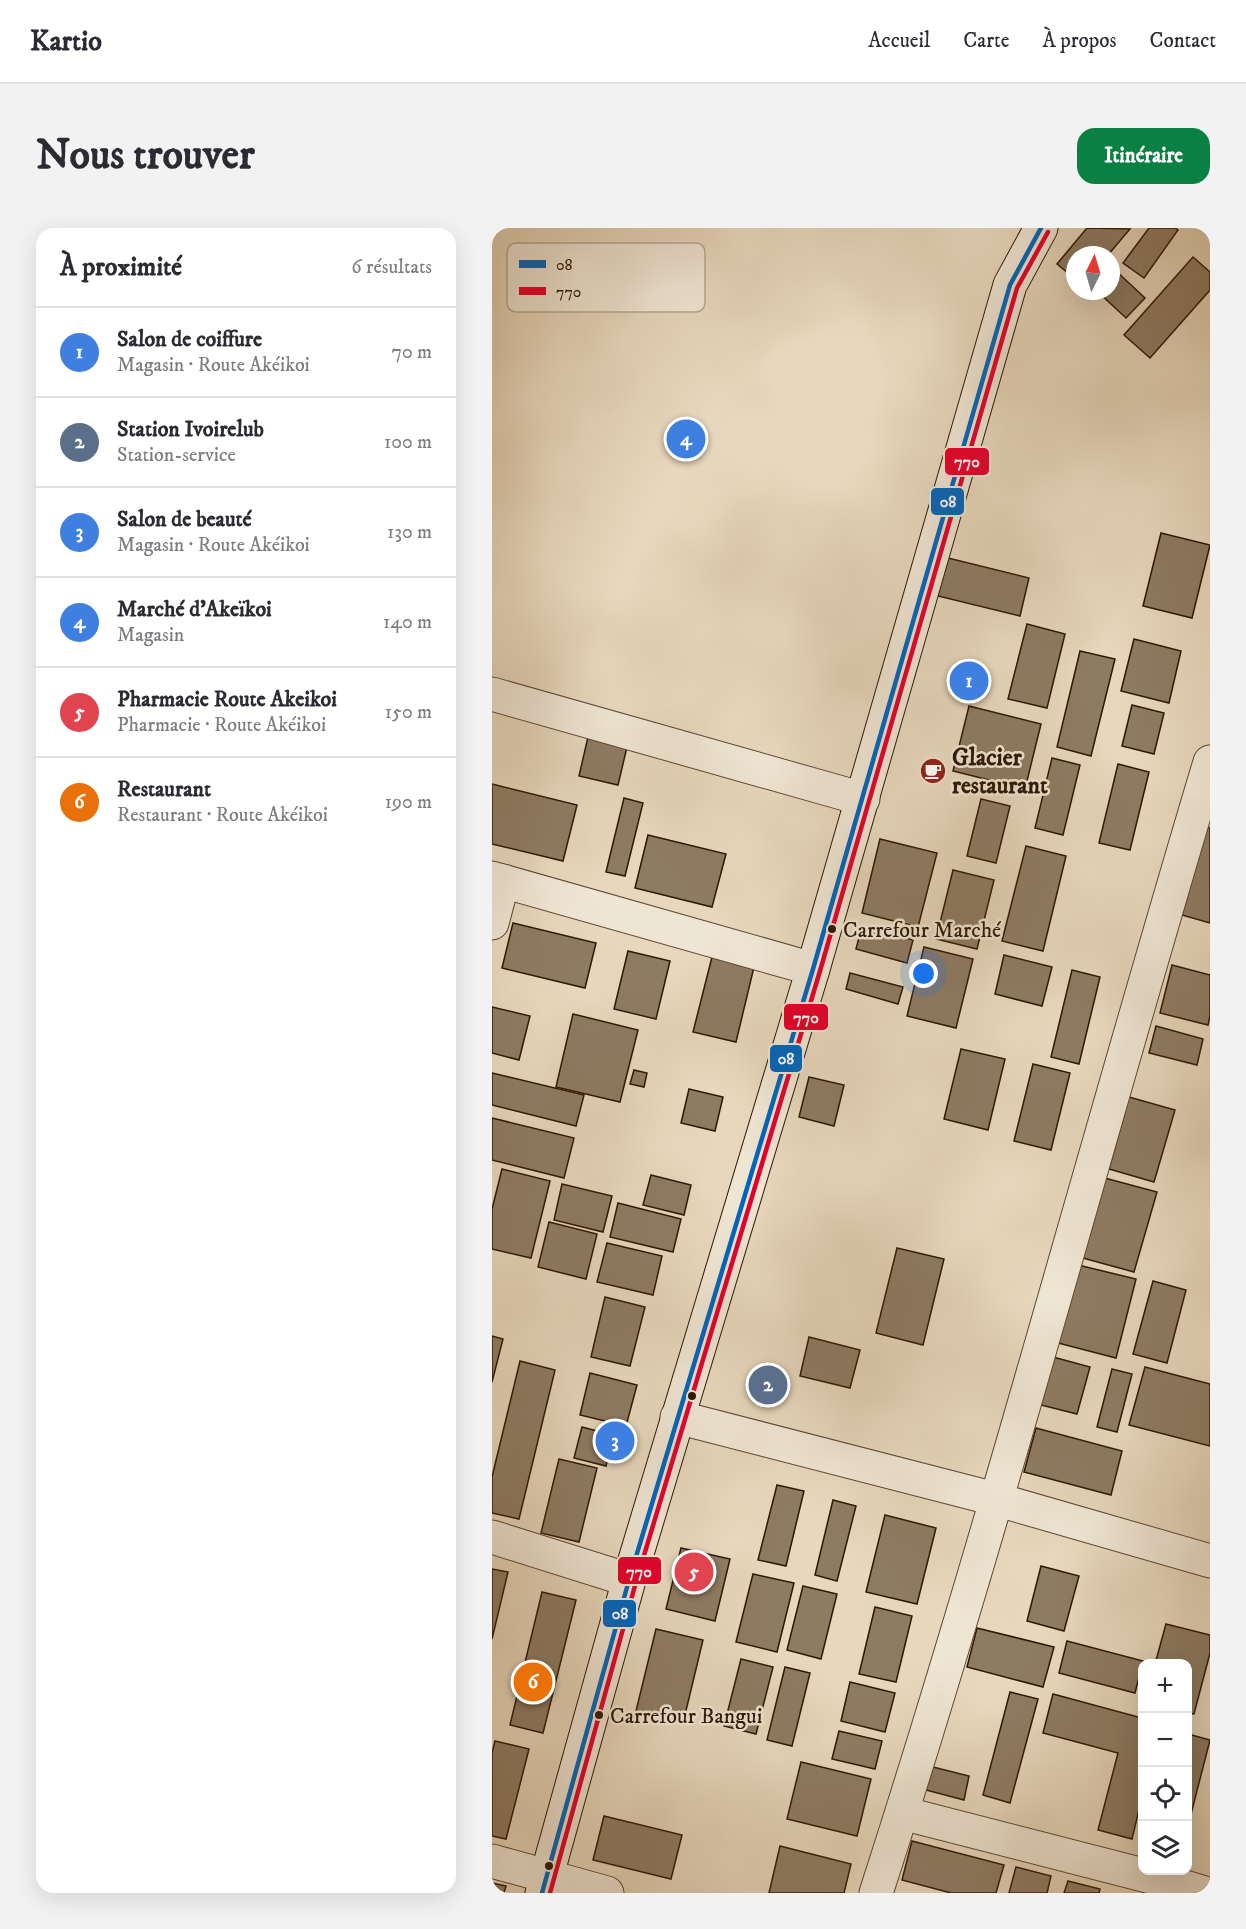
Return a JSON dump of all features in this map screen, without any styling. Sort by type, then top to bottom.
[{"type":"street","points":[[545,1885],[628,1580],[813,969],[1010,285],[1041,228]]},
{"type":"street","points":[[492,694],[863,799]]},
{"type":"street","points":[[876,1893],[996,1499],[1210,762]]},
{"type":"street","points":[[492,923],[498,879],[813,969]]},
{"type":"street","points":[[677,1417],[996,1499],[1210,1560]]},
{"type":"street","points":[[492,1538],[628,1580]]},
{"type":"street","points":[[902,1813],[1152,1886],[1205,1893]]},
{"type":"street","points":[[492,1861],[545,1885],[607,1893]]},
{"type":"building","points":[[1087,228],[1130,229],[1116,246],[1072,246]]},
{"type":"building","points":[[1149,228],[1178,230],[1144,278],[1123,263]]},
{"type":"building","points":[[1066,253],[1066,272],[1057,264]]},
{"type":"building","points":[[1193,257],[1210,272],[1210,290],[1150,358],[1124,335]]},
{"type":"building","points":[[1120,275],[1145,298],[1126,318],[1107,300],[1120,300]]},
{"type":"building","points":[[1161,533],[1210,545],[1192,618],[1143,606]]},
{"type":"building","points":[[944,557],[1029,578],[1020,616],[934,595]]},
{"type":"building","points":[[1027,624],[1065,634],[1047,708],[1008,699]]},
{"type":"building","points":[[1134,639],[1181,651],[1169,703],[1121,691]]},
{"type":"building","points":[[1080,651],[1115,659],[1091,756],[1057,747]]},
{"type":"building","points":[[1132,705],[1164,713],[1154,754],[1122,746]]},
{"type":"building","points":[[969,706],[1041,724],[1025,789],[953,771]]},
{"type":"building","points":[[588,737],[627,747],[618,785],[579,776]]},
{"type":"building","points":[[1052,758],[1080,765],[1063,835],[1035,828]]},
{"type":"building","points":[[1118,764],[1149,772],[1130,850],[1099,843]]},
{"type":"building","points":[[492,784],[577,805],[563,861],[492,844]]},
{"type":"building","points":[[624,798],[643,803],[625,876],[606,872]]},
{"type":"building","points":[[981,799],[1010,806],[996,863],[967,856]]},
{"type":"building","points":[[1207,827],[1210,828],[1210,923],[1182,915]]},
{"type":"building","points":[[648,835],[726,854],[712,907],[635,888]]},
{"type":"building","points":[[880,839],[937,853],[918,927],[862,913]]},
{"type":"building","points":[[1026,846],[1066,856],[1043,951],[1002,941]]},
{"type":"building","points":[[953,870],[994,880],[977,949],[936,939]]},
{"type":"building","points":[[513,923],[596,943],[585,988],[502,968]]},
{"type":"building","points":[[862,926],[913,940],[907,963],[856,949]]},
{"type":"building","points":[[924,947],[973,959],[956,1028],[907,1016]]},
{"type":"building","points":[[628,951],[670,961],[656,1019],[614,1009]]},
{"type":"building","points":[[1004,955],[1052,967],[1042,1006],[995,994]]},
{"type":"building","points":[[712,957],[754,967],[736,1042],[693,1032]]},
{"type":"building","points":[[1172,965],[1210,975],[1208,1025],[1160,1013]]},
{"type":"building","points":[[1072,970],[1100,977],[1079,1064],[1051,1057]]},
{"type":"building","points":[[850,973],[903,987],[898,1004],[846,989]]},
{"type":"building","points":[[492,1007],[530,1016],[519,1060],[492,1053]]},
{"type":"building","points":[[573,1014],[638,1030],[620,1102],[556,1087]]},
{"type":"building","points":[[1156,1026],[1203,1039],[1197,1065],[1149,1053]]},
{"type":"building","points":[[961,1049],[1005,1059],[988,1130],[944,1119]]},
{"type":"building","points":[[1033,1064],[1070,1073],[1051,1150],[1014,1141]]},
{"type":"building","points":[[634,1070],[647,1073],[644,1087],[630,1084]]},
{"type":"building","points":[[492,1073],[584,1095],[576,1126],[492,1105]]},
{"type":"building","points":[[809,1077],[844,1085],[834,1126],[799,1117]]},
{"type":"building","points":[[689,1089],[723,1097],[715,1131],[681,1123]]},
{"type":"building","points":[[1129,1097],[1175,1110],[1154,1182],[1109,1169]]},
{"type":"building","points":[[492,1118],[574,1138],[564,1178],[492,1160]]},
{"type":"building","points":[[502,1169],[550,1181],[531,1258],[492,1249],[492,1209]]},
{"type":"building","points":[[651,1175],[691,1185],[684,1215],[643,1205]]},
{"type":"building","points":[[1101,1177],[1157,1192],[1134,1272],[1079,1257]]},
{"type":"building","points":[[562,1184],[612,1196],[603,1232],[554,1220]]},
{"type":"building","points":[[618,1203],[681,1219],[673,1252],[610,1237]]},
{"type":"building","points":[[549,1222],[597,1234],[586,1279],[538,1267]]},
{"type":"building","points":[[607,1243],[662,1256],[653,1295],[597,1282]]},
{"type":"building","points":[[897,1248],[944,1259],[923,1345],[876,1333]]},
{"type":"building","points":[[1078,1265],[1136,1279],[1116,1358],[1058,1343]]},
{"type":"building","points":[[1153,1281],[1186,1290],[1167,1363],[1133,1354]]},
{"type":"building","points":[[605,1297],[645,1307],[630,1366],[591,1357]]},
{"type":"building","points":[[492,1336],[503,1339],[492,1382]]},
{"type":"building","points":[[809,1337],[860,1350],[850,1388],[800,1376]]},
{"type":"building","points":[[1053,1357],[1090,1367],[1077,1414],[1041,1405]]},
{"type":"building","points":[[520,1361],[555,1370],[519,1519],[492,1513],[492,1477]]},
{"type":"building","points":[[1145,1367],[1210,1384],[1210,1446],[1129,1425]]},
{"type":"building","points":[[1112,1369],[1132,1374],[1117,1432],[1097,1427]]},
{"type":"building","points":[[590,1373],[637,1385],[626,1426],[580,1415]]},
{"type":"building","points":[[582,1427],[613,1435],[606,1466],[574,1458]]},
{"type":"building","points":[[1036,1428],[1122,1451],[1111,1495],[1024,1472]]},
{"type":"building","points":[[559,1459],[597,1468],[579,1542],[541,1533]]},
{"type":"building","points":[[777,1485],[804,1491],[786,1566],[758,1560]]},
{"type":"building","points":[[833,1500],[856,1506],[837,1581],[815,1575]]},
{"type":"building","points":[[885,1515],[936,1528],[917,1604],[866,1592]]},
{"type":"building","points":[[681,1548],[730,1559],[715,1621],[666,1609]]},
{"type":"building","points":[[1041,1566],[1079,1576],[1064,1631],[1027,1621]]},
{"type":"building","points":[[492,1569],[508,1572],[492,1639]]},
{"type":"building","points":[[753,1574],[794,1583],[777,1652],[736,1642]]},
{"type":"building","points":[[803,1586],[837,1594],[821,1659],[787,1650]]},
{"type":"building","points":[[542,1592],[576,1600],[543,1733],[510,1725]]},
{"type":"building","points":[[875,1607],[912,1616],[896,1682],[859,1674]]},
{"type":"building","points":[[1166,1624],[1210,1635],[1210,1653],[1194,1714],[1192,1714],[1192,1659],[1156,1659]]},
{"type":"building","points":[[977,1628],[1054,1647],[1043,1687],[967,1667]]},
{"type":"building","points":[[656,1629],[703,1640],[683,1723],[636,1711]]},
{"type":"building","points":[[1067,1641],[1138,1660],[1138,1681],[1135,1693],[1059,1673]]},
{"type":"building","points":[[741,1659],[773,1667],[756,1734],[724,1726]]},
{"type":"building","points":[[785,1667],[810,1673],[792,1746],[767,1740]]},
{"type":"building","points":[[850,1682],[895,1693],[885,1732],[841,1721]]},
{"type":"building","points":[[1010,1692],[1038,1699],[1010,1803],[983,1795]]},
{"type":"building","points":[[1053,1694],[1138,1717],[1138,1814],[1132,1839],[1098,1830],[1118,1753],[1043,1733]]},
{"type":"building","points":[[839,1731],[882,1741],[875,1769],[832,1759]]},
{"type":"building","points":[[1192,1735],[1210,1740],[1192,1810]]},
{"type":"building","points":[[495,1741],[529,1749],[506,1839],[492,1836],[492,1753]]},
{"type":"building","points":[[801,1762],[871,1779],[857,1836],[787,1819]]},
{"type":"building","points":[[933,1767],[969,1776],[964,1800],[926,1790]]},
{"type":"building","points":[[604,1816],[682,1835],[671,1879],[593,1860]]},
{"type":"building","points":[[912,1841],[1004,1865],[996,1893],[951,1893],[902,1880]]},
{"type":"building","points":[[780,1846],[851,1864],[844,1893],[769,1893]]},
{"type":"building","points":[[1016,1867],[1051,1876],[1047,1893],[1009,1893]]},
{"type":"building","points":[[1068,1881],[1100,1889],[1099,1893],[1064,1893]]},
{"type":"building","points":[[492,1883],[506,1886],[504,1893],[492,1893]]},
{"type":"transit line","name":"08","points":[[542,1893],[629,1580],[813,969],[1010,285],[1041,228]]},
{"type":"transit line","name":"770","points":[[550,1893],[636,1582],[820,971],[1017,288],[1048,232]]},
{"type":"place","name":"Marché d'Akeïkoi","points":[[686,439]]},
{"type":"place","name":"Salon de coiffure","points":[[969,681]]},
{"type":"place","name":"Glacier restaurant","points":[[933,771]]},
{"type":"place","name":"Carrefour Marché","points":[[832,929]]},
{"type":"place","name":"Station Ivoirelub","points":[[768,1385]]},
{"type":"place","name":"Salon de beauté","points":[[615,1441]]},
{"type":"place","name":"Pharmacie Route Akeikoi","points":[[694,1572]]},
{"type":"place","name":"Restaurant","points":[[533,1682]]},
{"type":"place","name":"Carrefour Bangui","points":[[599,1715]]}]
